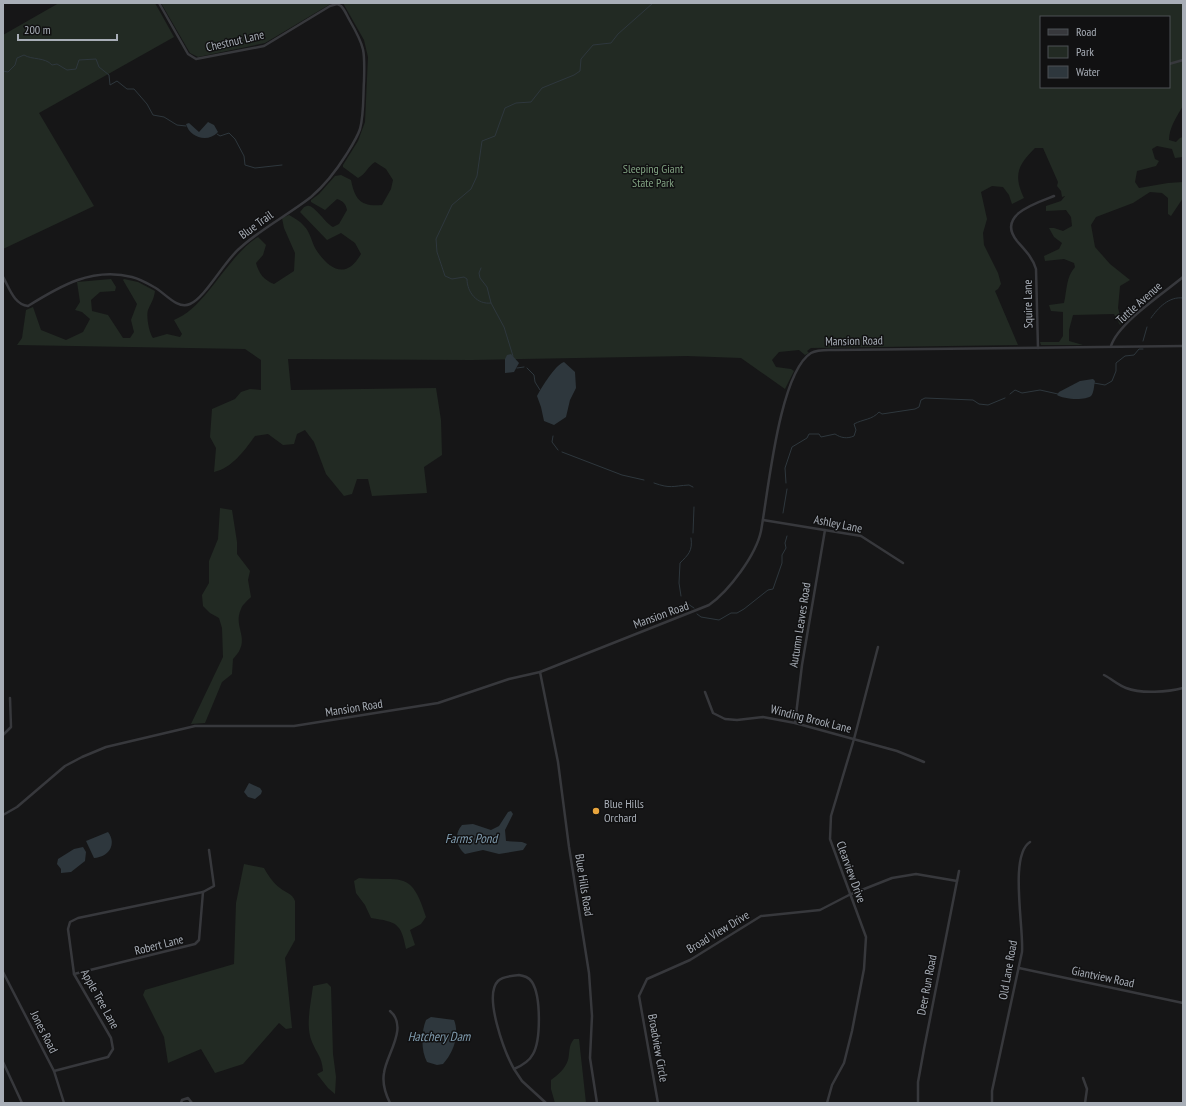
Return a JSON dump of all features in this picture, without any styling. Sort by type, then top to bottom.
[{"type":"street","name":"Chestnut Lane","points":[[159,3],[188,54],[196,59],[264,46],[330,6],[337,4]]},
{"type":"street","name":"Blue Trail","points":[[3,277],[18,302],[28,306],[47,293],[69,282],[94,276],[108,275],[138,279],[155,287],[181,305],[190,304],[200,296],[238,249],[306,200],[321,187],[337,168],[354,142],[362,118],[364,46],[343,7],[337,4]]},
{"type":"street","points":[[1170,64],[1183,60]]},
{"type":"street","name":"Squire Lane","points":[[1038,348],[1036,269],[1032,259],[1016,239],[1012,225],[1018,212],[1054,196]]},
{"type":"street","name":"Tuttle Avenue","points":[[1110,346],[1131,319],[1183,277]]},
{"type":"street","name":"Mansion Road","points":[[3,815],[17,807],[65,766],[89,754],[110,746],[195,726],[294,726],[449,701],[501,682],[540,672],[709,605],[725,591],[754,551],[760,536],[782,407],[800,368],[811,353],[824,350],[1183,346]]},
{"type":"street","name":"Ashley Lane","points":[[763,520],[861,536],[903,563]]},
{"type":"street","name":"Autumn Leaves Road","points":[[795,723],[802,665],[825,530]]},
{"type":"street","name":"Clearview Drive","points":[[827,1103],[832,1085],[844,1063],[864,969],[866,937],[849,895],[830,840],[831,816],[854,739],[878,647]]},
{"type":"street","name":"Blue Hills Road","points":[[540,672],[558,762],[570,854],[589,973],[592,1016],[590,1058],[597,1103]]},
{"type":"street","points":[[1104,675],[1120,685],[1132,690],[1162,692],[1183,688]]},
{"type":"street","name":"Winding Brook Lane","points":[[705,692],[713,713],[725,719],[737,720],[763,717],[795,723],[897,750],[924,762]]},
{"type":"street","points":[[3,735],[11,727],[10,698]]},
{"type":"street","name":"Old Lane Road","points":[[992,1103],[992,1091],[1019,968],[1023,935],[1019,863],[1024,846],[1030,842]]},
{"type":"street","name":"Apple Tree Lane","points":[[54,1071],[108,1057],[113,1049],[111,1038],[74,974],[68,929],[70,922],[78,918],[203,892],[214,886],[210,850]]},
{"type":"street","name":"Deer Run Road","points":[[918,1103],[918,1082],[959,871]]},
{"type":"street","name":"Broad View Drive","points":[[639,996],[647,979],[690,960],[761,916],[820,910],[849,895],[892,878],[916,874],[957,881]]},
{"type":"street","name":"Robert Lane","points":[[74,974],[195,944],[198,940],[203,892]]},
{"type":"street","name":"Giantview Road","points":[[1019,968],[1183,1003]]},
{"type":"street","name":"Jones Road","points":[[3,972],[54,1071],[64,1103]]},
{"type":"street","points":[[514,1069],[533,1055],[536,1048],[539,1023],[535,988],[532,981],[519,975],[508,976],[499,980],[495,986],[496,1020],[514,1069],[522,1081],[546,1103]]},
{"type":"street","name":"Broadview Circle","points":[[639,996],[658,1103]]},
{"type":"street","points":[[390,1011],[394,1015],[397,1029],[395,1045],[384,1073],[385,1092],[390,1103]]},
{"type":"street","points":[[3,1062],[22,1103]]},
{"type":"street","points":[[1083,1078],[1086,1089],[1085,1103]]},
{"type":"street","points":[[181,1103],[182,1100],[188,1098],[192,1103]]},
{"type":"green space","points":[[59,3],[155,3],[174,37],[39,113],[94,206],[3,249],[3,35]]},
{"type":"green space","points":[[161,3],[332,3],[265,43],[198,57],[190,53]]},
{"type":"green space","name":"Sleeping Giant State Park","points":[[343,3],[1183,3],[1183,106],[1172,127],[1169,140],[1176,142],[1183,137],[1183,157],[1175,158],[1172,149],[1157,146],[1152,149],[1155,159],[1159,161],[1156,166],[1137,171],[1135,182],[1139,188],[1183,182],[1183,198],[1171,216],[1168,214],[1168,198],[1162,193],[1150,192],[1133,203],[1096,217],[1091,225],[1095,247],[1110,264],[1130,280],[1120,286],[1118,308],[1122,323],[1120,325],[1114,314],[1073,315],[1069,330],[1069,341],[1083,345],[1041,345],[1040,342],[1059,342],[1063,336],[1063,312],[1051,311],[1049,305],[1064,303],[1068,279],[1075,267],[1074,263],[1064,259],[1045,261],[1044,256],[1059,249],[1062,243],[1054,237],[1049,228],[1063,231],[1072,226],[1071,217],[1066,210],[1046,211],[1046,206],[1061,201],[1065,196],[1062,197],[1061,191],[1057,186],[1058,182],[1043,148],[1035,148],[1021,165],[1019,171],[1019,183],[1024,198],[1012,204],[1009,195],[1003,187],[992,186],[981,192],[987,219],[983,233],[984,245],[998,273],[1001,284],[995,291],[1018,345],[811,348],[807,351],[809,353],[805,355],[799,350],[779,352],[772,360],[776,367],[791,369],[794,371],[785,389],[741,358],[687,356],[471,360],[288,359],[291,390],[436,388],[441,420],[442,455],[424,467],[427,493],[372,496],[368,479],[357,479],[352,494],[344,496],[326,474],[314,442],[305,430],[297,434],[294,444],[283,445],[268,434],[255,436],[232,463],[214,472],[216,448],[210,437],[212,409],[235,399],[241,392],[250,389],[261,390],[261,360],[245,349],[17,345],[22,338],[26,310],[33,307],[41,330],[66,340],[83,332],[90,319],[82,312],[75,310],[80,302],[77,282],[111,279],[116,287],[115,291],[100,292],[91,300],[92,311],[108,315],[123,338],[130,338],[134,332],[131,320],[137,304],[123,280],[124,279],[138,282],[155,291],[147,313],[149,329],[153,338],[167,334],[180,337],[182,334],[174,320],[186,314],[197,304],[236,257],[258,237],[266,245],[263,255],[256,263],[260,273],[267,281],[274,284],[294,271],[295,253],[284,228],[282,218],[289,215],[299,221],[306,228],[315,248],[326,262],[337,269],[343,270],[349,267],[361,254],[355,243],[341,233],[327,240],[300,212],[306,206],[310,206],[333,227],[339,224],[347,210],[343,202],[337,199],[325,210],[311,202],[311,200],[319,194],[335,176],[341,175],[351,180],[357,197],[360,201],[369,205],[382,205],[391,189],[393,180],[386,169],[375,162],[358,178],[343,167],[358,141],[365,122],[368,57],[364,40]]},
{"type":"green space","points":[[220,508],[232,510],[237,542],[237,554],[250,571],[248,580],[251,597],[241,609],[239,616],[242,639],[239,652],[233,659],[232,674],[222,682],[205,723],[191,724],[223,657],[222,628],[219,618],[210,613],[203,606],[202,595],[209,583],[209,561],[218,539]]},
{"type":"green space","points":[[244,864],[264,868],[275,884],[291,895],[295,901],[295,940],[285,958],[292,1028],[286,1029],[279,1023],[243,1064],[215,1073],[201,1049],[168,1063],[164,1037],[143,995],[145,990],[234,964],[236,903]]},
{"type":"green space","points":[[359,878],[395,879],[409,884],[415,891],[421,901],[426,917],[421,924],[410,930],[415,945],[406,949],[400,929],[396,925],[387,921],[371,918],[365,905],[356,893],[354,881]]},
{"type":"green space","points":[[327,983],[331,987],[333,1054],[336,1077],[335,1094],[317,1074],[323,1071],[320,1059],[310,1036],[309,1029],[309,1014],[313,986]]},
{"type":"green space","points":[[574,1039],[579,1039],[586,1103],[555,1103],[551,1089],[551,1080],[559,1074],[565,1066],[568,1060],[571,1044]]},
{"type":"water","points":[[208,122],[214,125],[218,132],[205,138],[195,136],[188,129],[186,124],[189,123],[199,132]]},
{"type":"water","points":[[511,354],[519,363],[514,372],[505,373],[505,359],[507,355]]},
{"type":"water","points":[[564,362],[575,372],[576,388],[570,400],[566,417],[554,425],[544,421],[537,396],[545,382],[557,367]]},
{"type":"water","points":[[1093,379],[1095,381],[1092,395],[1088,398],[1074,399],[1064,398],[1057,395],[1059,392],[1080,381]]},
{"type":"water","points":[[249,783],[260,788],[262,791],[261,794],[255,799],[248,797],[244,792]]},
{"type":"water","name":"Farms Pond","points":[[511,811],[513,814],[505,830],[506,841],[522,842],[527,844],[523,850],[499,854],[483,850],[465,854],[462,851],[458,844],[457,836],[462,825],[473,824],[491,830],[499,826],[508,812]]},
{"type":"water","points":[[108,832],[112,841],[110,849],[104,855],[94,858],[86,841]]},
{"type":"water","points":[[83,847],[86,852],[85,861],[71,872],[61,873],[61,869],[57,864],[58,859],[74,849]]},
{"type":"water","name":"Hatchery Dam","points":[[431,1017],[454,1020],[456,1026],[456,1038],[454,1044],[450,1055],[443,1064],[437,1065],[427,1062],[425,1058],[422,1041],[423,1030],[426,1020]]},
{"type":"waterway","points":[[491,303],[477,300],[471,293],[467,284],[467,279],[464,277],[452,279],[445,276],[437,252],[436,239],[452,205],[471,189],[477,176],[482,141],[495,136],[505,108],[516,103],[531,102],[542,88],[574,75],[580,71],[581,59],[593,45],[611,43],[618,34],[653,3]]},
{"type":"waterway","points":[[3,71],[8,72],[15,65],[17,58],[24,55],[49,62],[52,65],[57,64],[67,70],[76,69],[79,60],[96,59],[99,67],[109,75],[110,85],[117,81],[127,89],[134,89],[147,104],[153,115],[164,117],[177,125],[186,126]]},
{"type":"waterway","points":[[217,134],[220,136],[229,133],[235,139],[244,156],[245,165],[255,168],[282,165]]},
{"type":"waterway","points":[[481,268],[479,273],[480,278],[487,287],[491,303],[504,327],[513,356]]},
{"type":"waterway","points":[[1151,318],[1164,304],[1173,299],[1183,298]]},
{"type":"waterway","points":[[1143,341],[1147,327]]},
{"type":"waterway","points":[[1094,383],[1105,385],[1112,381],[1116,371],[1116,363],[1125,356],[1134,355],[1139,349],[1143,349]]},
{"type":"waterway","points":[[517,368],[524,367]]},
{"type":"waterway","points":[[527,368],[534,375],[535,382],[540,390]]},
{"type":"waterway","points":[[1010,394],[1015,390],[1022,393],[1040,390],[1058,394]]},
{"type":"waterway","points":[[786,483],[785,468],[792,447],[807,438],[809,434],[819,434],[821,437],[835,434],[844,438],[849,438],[854,436],[856,430],[854,424],[857,422],[873,417],[879,412],[882,414],[915,409],[919,407],[921,400],[925,398],[973,400],[979,404],[988,405],[1005,398]]},
{"type":"waterway","points":[[553,436],[552,442],[558,450]]},
{"type":"waterway","points":[[562,452],[622,475],[644,480]]},
{"type":"waterway","points":[[654,483],[668,487],[689,485],[693,487]]},
{"type":"waterway","points":[[783,513],[787,489]]},
{"type":"waterway","points":[[693,533],[694,507]]},
{"type":"waterway","points":[[697,614],[701,617],[719,620],[731,613],[737,613],[744,609],[768,590],[773,589],[782,563],[782,555],[786,548],[785,543],[787,536]]},
{"type":"waterway","points":[[681,596],[679,583],[680,563],[691,550],[691,538]]},
{"type":"waterway","points":[[685,602],[694,608]]},
{"type":"place","name":"Blue Hills Orchard","points":[[596,811]]}]
